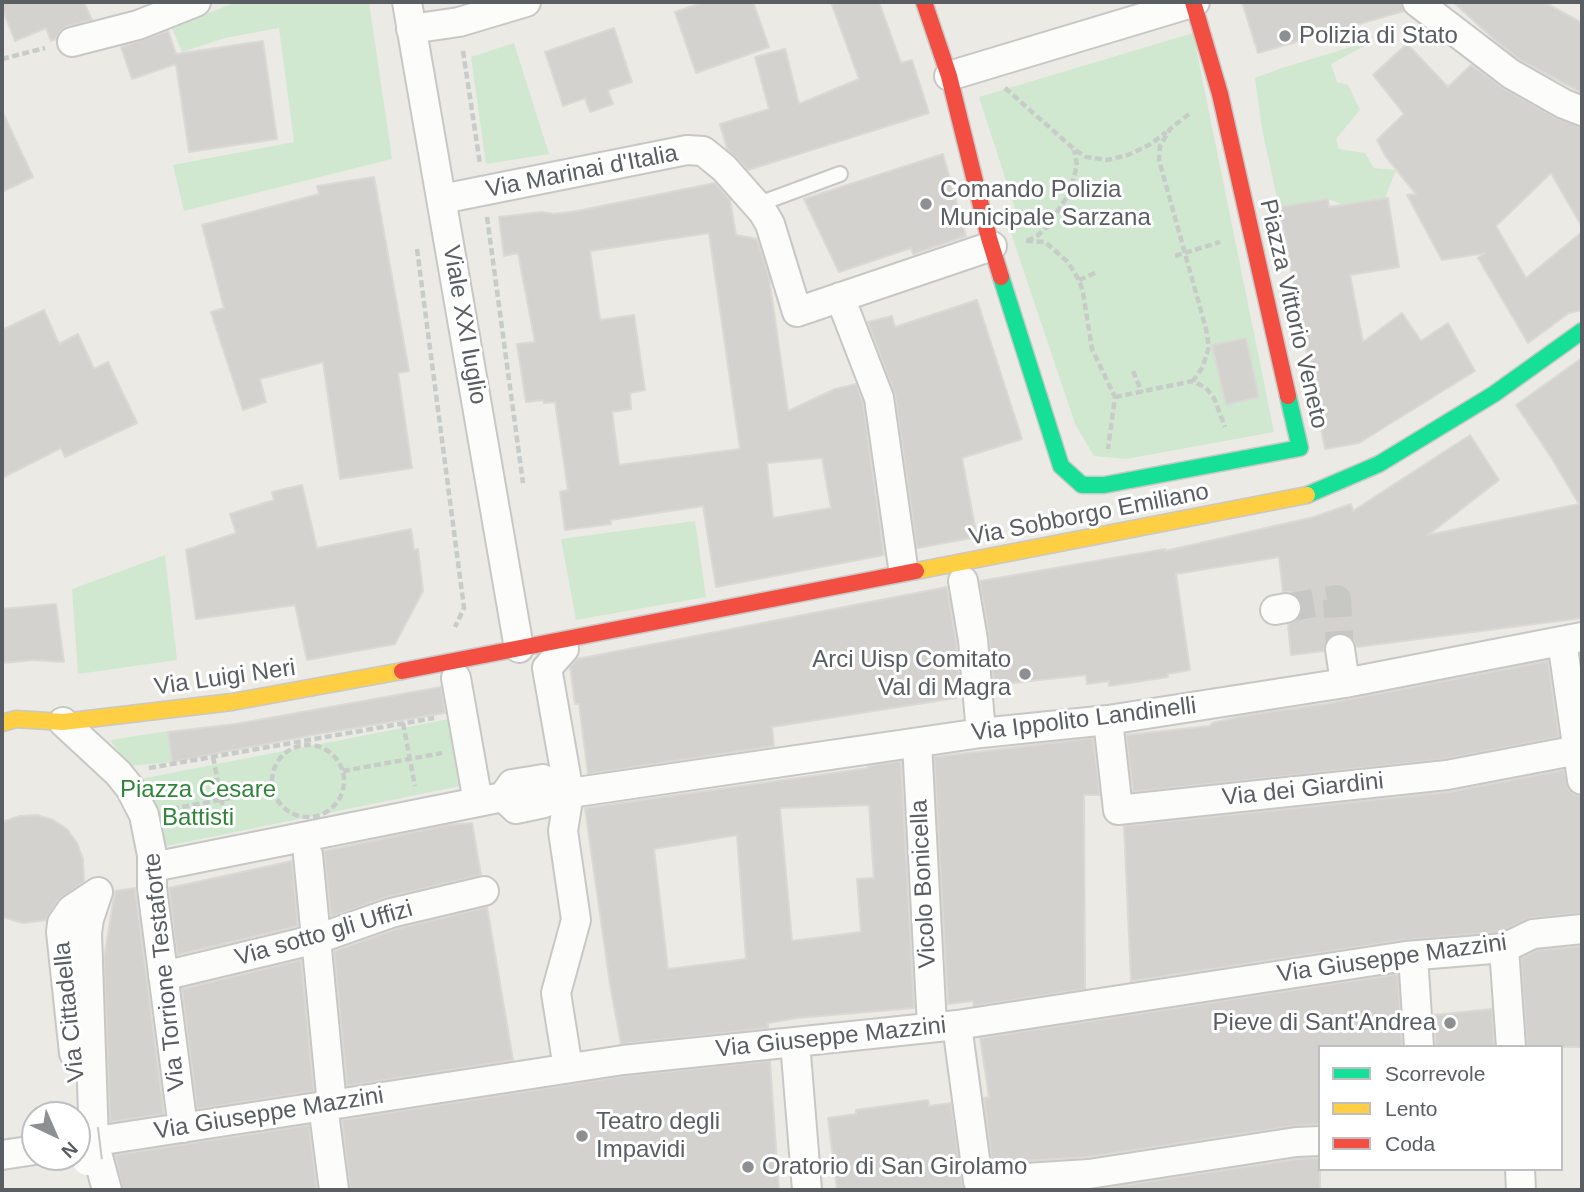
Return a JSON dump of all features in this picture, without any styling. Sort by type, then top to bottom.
[{"type":"main road","name":"Piazza Vittorio Veneto","points":[[924,2],[1003,244],[1060,466],[1082,485],[1104,485],[1300,448],[1220,94],[1194,2]]},
{"type":"main road","name":"Via Sobborgo Emiliano","points":[[519,648],[564,644],[1309,495],[1379,464],[1494,394],[1582,331]]},
{"type":"main road","name":"Via Luigi Neri","points":[[2,723],[16,719],[63,722],[232,702],[455,670],[519,648]]},
{"type":"street","points":[[72,42],[138,25],[196,2]]},
{"type":"street","points":[[409,15],[459,22],[526,2]]},
{"type":"street","points":[[949,76],[1194,2]]},
{"type":"street","points":[[1417,2],[1511,74],[1564,104],[1582,111]]},
{"type":"street","name":"Viale XXI luglio","points":[[409,15],[519,648]]},
{"type":"street","name":"Via Marinai d'Italia","points":[[442,199],[687,150],[703,151],[724,168],[770,225],[773,257],[797,312],[1003,244]]},
{"type":"street","points":[[840,297],[879,398],[903,567]]},
{"type":"street","points":[[963,581],[973,640],[981,733]]},
{"type":"street","points":[[1572,639],[1582,780]]},
{"type":"street","name":"Via Ippolito Landinelli","points":[[567,792],[981,733],[1108,720],[1246,686],[1345,683],[1572,639]]},
{"type":"street","points":[[564,644],[567,792],[563,831],[576,920],[556,993],[568,1068]]},
{"type":"street","points":[[1340,649],[1345,683]]},
{"type":"street","points":[[455,670],[470,749],[498,794]]},
{"type":"street","name":"Via dei Giardini","points":[[1108,720],[1118,810],[1447,775],[1578,750]]},
{"type":"street","name":"Via Torrione Testaforte","points":[[63,722],[118,773],[130,788],[144,815],[149,834],[153,867],[152,888],[183,1128]]},
{"type":"street","name":"Vicolo Bonicella","points":[[916,743],[945,1025],[980,1183]]},
{"type":"street","points":[[153,867],[307,849],[543,779],[567,792]]},
{"type":"street","points":[[307,849],[317,939],[334,1190]]},
{"type":"street","name":"Via sotto gli Uffizi","points":[[163,976],[317,939],[391,913],[484,891]]},
{"type":"street","name":"Via Cittadella","points":[[80,1101],[61,932],[65,917],[71,910],[98,892]]},
{"type":"street","name":"Via Giuseppe Mazzini","points":[[91,1143],[623,1060],[945,1025],[1413,956],[1504,948],[1533,934],[1582,929]]},
{"type":"street","points":[[1504,948],[1511,1045]]},
{"type":"street","points":[[1413,956],[1419,1045]]},
{"type":"street","points":[[796,1042],[807,1190]]},
{"type":"street","points":[[980,1183],[1078,1175],[1296,1142],[1318,1141]]},
{"type":"street","points":[[2,1155],[21,1152]]},
{"type":"street","points":[[91,1157],[107,1190]]},
{"type":"street","name":"Via Cittadella","points":[[91,1171],[95,1190]]},
{"type":"street","points":[[1520,1171],[1521,1190]]},
{"type":"lane","points":[[756,205],[840,174]]},
{"type":"path","points":[[459,22],[523,486]]},
{"type":"path","points":[[2,59],[72,42]]},
{"type":"path","points":[[980,66],[1074,149],[1086,157],[1107,160],[1128,155],[1151,144],[1220,94]]},
{"type":"path","points":[[1170,129],[1160,146],[1159,160],[1205,321],[1209,347],[1202,368],[1193,382]]},
{"type":"path","points":[[1026,241],[1048,226],[1070,192],[1077,165],[1074,149]]},
{"type":"path","points":[[1175,256],[1251,233]]},
{"type":"path","points":[[416,236],[464,608],[451,636]]},
{"type":"path","points":[[1003,244],[1045,242],[1068,262],[1079,280],[1093,349],[1115,397],[1104,485]]},
{"type":"path","points":[[1079,280],[1095,273]]},
{"type":"path","points":[[1133,371],[1142,393]]},
{"type":"path","points":[[1115,397],[1193,382],[1206,388],[1221,410],[1235,461]]},
{"type":"path","points":[[118,773],[463,713]]},
{"type":"path","points":[[403,722],[416,790]]},
{"type":"path","points":[[305,742],[329,751],[338,760],[343,771],[342,793],[337,804],[318,816],[309,818],[290,813],[276,800],[272,780],[278,760],[286,752],[305,742]]},
{"type":"path","points":[[343,771],[470,749]]},
{"type":"path","points":[[212,757],[227,827]]},
{"type":"path","points":[[144,815],[273,790]]},
{"type":"green space","points":[[236,2],[369,2],[392,159],[184,211],[173,165],[294,142],[279,28],[225,38],[182,52],[172,28]]},
{"type":"green space","points":[[1193,33],[1274,432],[1126,459],[1094,456],[1075,424],[1014,242],[1009,225],[1019,221],[979,97]]},
{"type":"green space","points":[[1377,39],[1331,64],[1337,82],[1348,85],[1360,110],[1336,139],[1339,149],[1365,153],[1374,168],[1396,170],[1385,198],[1344,205],[1328,199],[1279,207],[1262,129],[1255,78]]},
{"type":"green space","points":[[514,43],[549,154],[486,164],[471,57]]},
{"type":"green space","points":[[695,521],[706,597],[576,620],[561,539]]},
{"type":"green space","points":[[165,555],[177,660],[78,674],[72,589]]},
{"type":"green space","name":"Piazza Cesare Battisti","points":[[459,717],[470,784],[162,847],[140,779]]},
{"type":"green space","points":[[168,731],[172,762],[129,766],[110,740]]},
{"type":"building","points":[[2,2],[84,2],[92,20],[67,26],[51,41],[46,28],[15,41]]},
{"type":"building","points":[[704,2],[753,2],[769,47],[696,73],[675,12]]},
{"type":"building","points":[[831,2],[879,2],[901,63],[912,60],[929,113],[748,170],[727,149],[720,124],[769,109],[755,57],[785,49],[799,104],[859,79]]},
{"type":"building","name":"Polizia di Stato","points":[[1242,2],[1401,2],[1404,11],[1258,53]]},
{"type":"building","points":[[1453,2],[1544,2],[1582,23],[1582,93],[1520,60]]},
{"type":"building","points":[[614,28],[632,82],[608,90],[613,104],[590,112],[585,98],[563,106],[545,52]]},
{"type":"building","points":[[168,31],[176,54],[263,41],[277,139],[189,152],[176,64],[132,79],[121,47]]},
{"type":"building","points":[[1407,44],[1448,87],[1471,65],[1503,88],[1556,118],[1582,127],[1582,227],[1551,173],[1496,226],[1526,278],[1582,232],[1582,310],[1569,313],[1528,343],[1478,258],[1485,253],[1442,260],[1407,195],[1416,194],[1386,157],[1377,140],[1404,114],[1373,75]]},
{"type":"building","points":[[2,111],[33,177],[2,192]]},
{"type":"building","points":[[943,154],[966,236],[913,254],[911,248],[839,272],[804,199]]},
{"type":"building","points":[[374,177],[409,371],[398,373],[412,468],[340,479],[323,362],[260,379],[266,402],[243,410],[211,312],[224,308],[202,225],[319,194],[317,186]]},
{"type":"building","points":[[715,183],[730,200],[736,235],[757,239],[769,277],[788,411],[835,389],[856,384],[863,402],[884,555],[716,587],[703,506],[610,520],[611,524],[565,530],[560,492],[568,490],[555,402],[526,402],[517,344],[535,342],[518,253],[504,256],[499,217],[577,211]],"holes":[[[709,233],[740,449],[619,465],[612,412],[631,409],[630,393],[645,390],[634,315],[600,320],[590,251]],[[822,458],[831,508],[773,518],[767,463]]]},
{"type":"building","points":[[1388,198],[1399,267],[1350,275],[1363,342],[1402,313],[1421,341],[1448,323],[1475,371],[1359,443],[1325,449],[1279,207],[1328,199],[1329,207]]},
{"type":"building","points":[[977,300],[1022,439],[962,458],[977,537],[917,548],[895,395],[868,322],[892,316],[895,327]]},
{"type":"building","points":[[44,310],[59,344],[78,334],[94,369],[108,362],[137,423],[65,457],[61,448],[2,478],[2,330]]},
{"type":"building","points":[[1246,338],[1259,397],[1226,405],[1212,345]]},
{"type":"building","points":[[1582,358],[1582,618],[1356,647],[1353,638],[1345,633],[1338,633],[1329,636],[1324,651],[1291,655],[1288,625],[1297,620],[1302,606],[1298,597],[1291,592],[1283,592],[1279,557],[1176,574],[1190,670],[1167,674],[1168,677],[1109,686],[1109,681],[1087,684],[1086,675],[994,685],[980,581],[1165,551],[1314,517],[1351,504],[1353,511],[1470,435],[1499,480],[1428,535],[1579,504],[1516,405]]},
{"type":"building","points":[[302,485],[317,548],[411,529],[414,550],[418,549],[423,591],[395,644],[307,660],[295,605],[196,619],[186,550],[236,533],[230,514],[274,500],[272,492]]},
{"type":"building","points":[[947,587],[961,692],[956,692],[956,698],[772,727],[774,746],[588,774],[579,704],[575,704],[570,667],[577,659]]},
{"type":"building","points":[[56,604],[64,662],[33,660],[2,663],[2,609]]},
{"type":"building","points":[[1548,661],[1559,737],[1445,759],[1133,792],[1126,735],[1210,726],[1212,723],[1242,716],[1325,704]]},
{"type":"building","points":[[441,687],[445,713],[172,762],[168,732],[236,724]]},
{"type":"building","points":[[1093,738],[1100,795],[1084,795],[1085,989],[974,1006],[973,1001],[948,1004],[934,757]]},
{"type":"building","points":[[901,761],[914,1008],[797,1018],[768,1023],[768,1028],[621,1044],[585,808]],"holes":[[[869,805],[874,878],[857,879],[861,932],[792,941],[780,808]],[[737,835],[746,959],[668,969],[654,849]]]},
{"type":"building","points":[[1564,770],[1569,790],[1582,796],[1582,913],[1531,918],[1500,932],[1404,940],[1131,981],[1124,826],[1449,792]]},
{"type":"building","points":[[37,815],[53,820],[67,829],[77,843],[83,859],[84,882],[58,900],[46,920],[23,923],[2,917],[2,822],[20,816]]},
{"type":"building","points":[[472,823],[481,875],[387,897],[331,917],[324,851],[447,825]]},
{"type":"building","points":[[292,861],[298,926],[177,955],[169,888]]},
{"type":"building","points":[[135,888],[164,1114],[110,1122],[104,958],[115,891]]},
{"type":"building","points":[[487,907],[513,1060],[347,1086],[334,951],[396,929]]},
{"type":"building","points":[[1582,946],[1582,1047],[1527,1045],[1521,958],[1538,950]]},
{"type":"building","points":[[301,960],[314,1091],[197,1109],[182,989]]},
{"type":"building","points":[[1398,974],[1402,1045],[1318,1045],[1318,1124],[1087,1157],[992,1163],[984,1098],[989,1097],[980,1038]]},
{"type":"building","name":"Pieve di Sant'Andrea","points":[[1492,1009],[1494,1045],[1436,1045],[1434,1015]]},
{"type":"building","points":[[770,1061],[779,1190],[350,1190],[342,1120],[625,1076]]},
{"type":"building","points":[[928,1100],[929,1106],[951,1103],[963,1190],[837,1190],[828,1118],[856,1114],[856,1110]]},
{"type":"building","points":[[309,1125],[317,1190],[123,1190],[115,1155]]},
{"type":"building","points":[[1318,1158],[1320,1190],[1093,1190]]},
{"type":"tunnel","points":[[1286,608],[1337,599],[1340,649]]},
{"type":"traffic: fast","points":[[1001,277],[1061,466],[1082,485],[1104,485],[1300,448],[1288,396]]},
{"type":"traffic: fast","points":[[1307,495],[1379,464],[1494,394],[1582,331]]},
{"type":"traffic: slow","points":[[916,571],[1307,495]]},
{"type":"traffic: slow","points":[[2,723],[16,719],[63,722],[232,702],[402,671]]},
{"type":"traffic: jam","points":[[924,2],[949,76],[1001,277]]},
{"type":"traffic: jam","points":[[1193,2],[1220,94],[1288,396]]},
{"type":"traffic: jam","points":[[402,671],[916,571]]},
{"type":"place","name":"Polizia di Stato","points":[[1285,36]]},
{"type":"place","name":"Comando Polizia Municipale Sarzana","points":[[926,204]]},
{"type":"place","name":"Arci Uisp Comitato Val di Magra","points":[[1025,674]]},
{"type":"place","name":"Pieve di Sant'Andrea","points":[[1450,1023]]},
{"type":"place","name":"Teatro degli Impavidi","points":[[582,1136]]},
{"type":"place","name":"Oratorio di San Girolamo","points":[[748,1167]]}]
